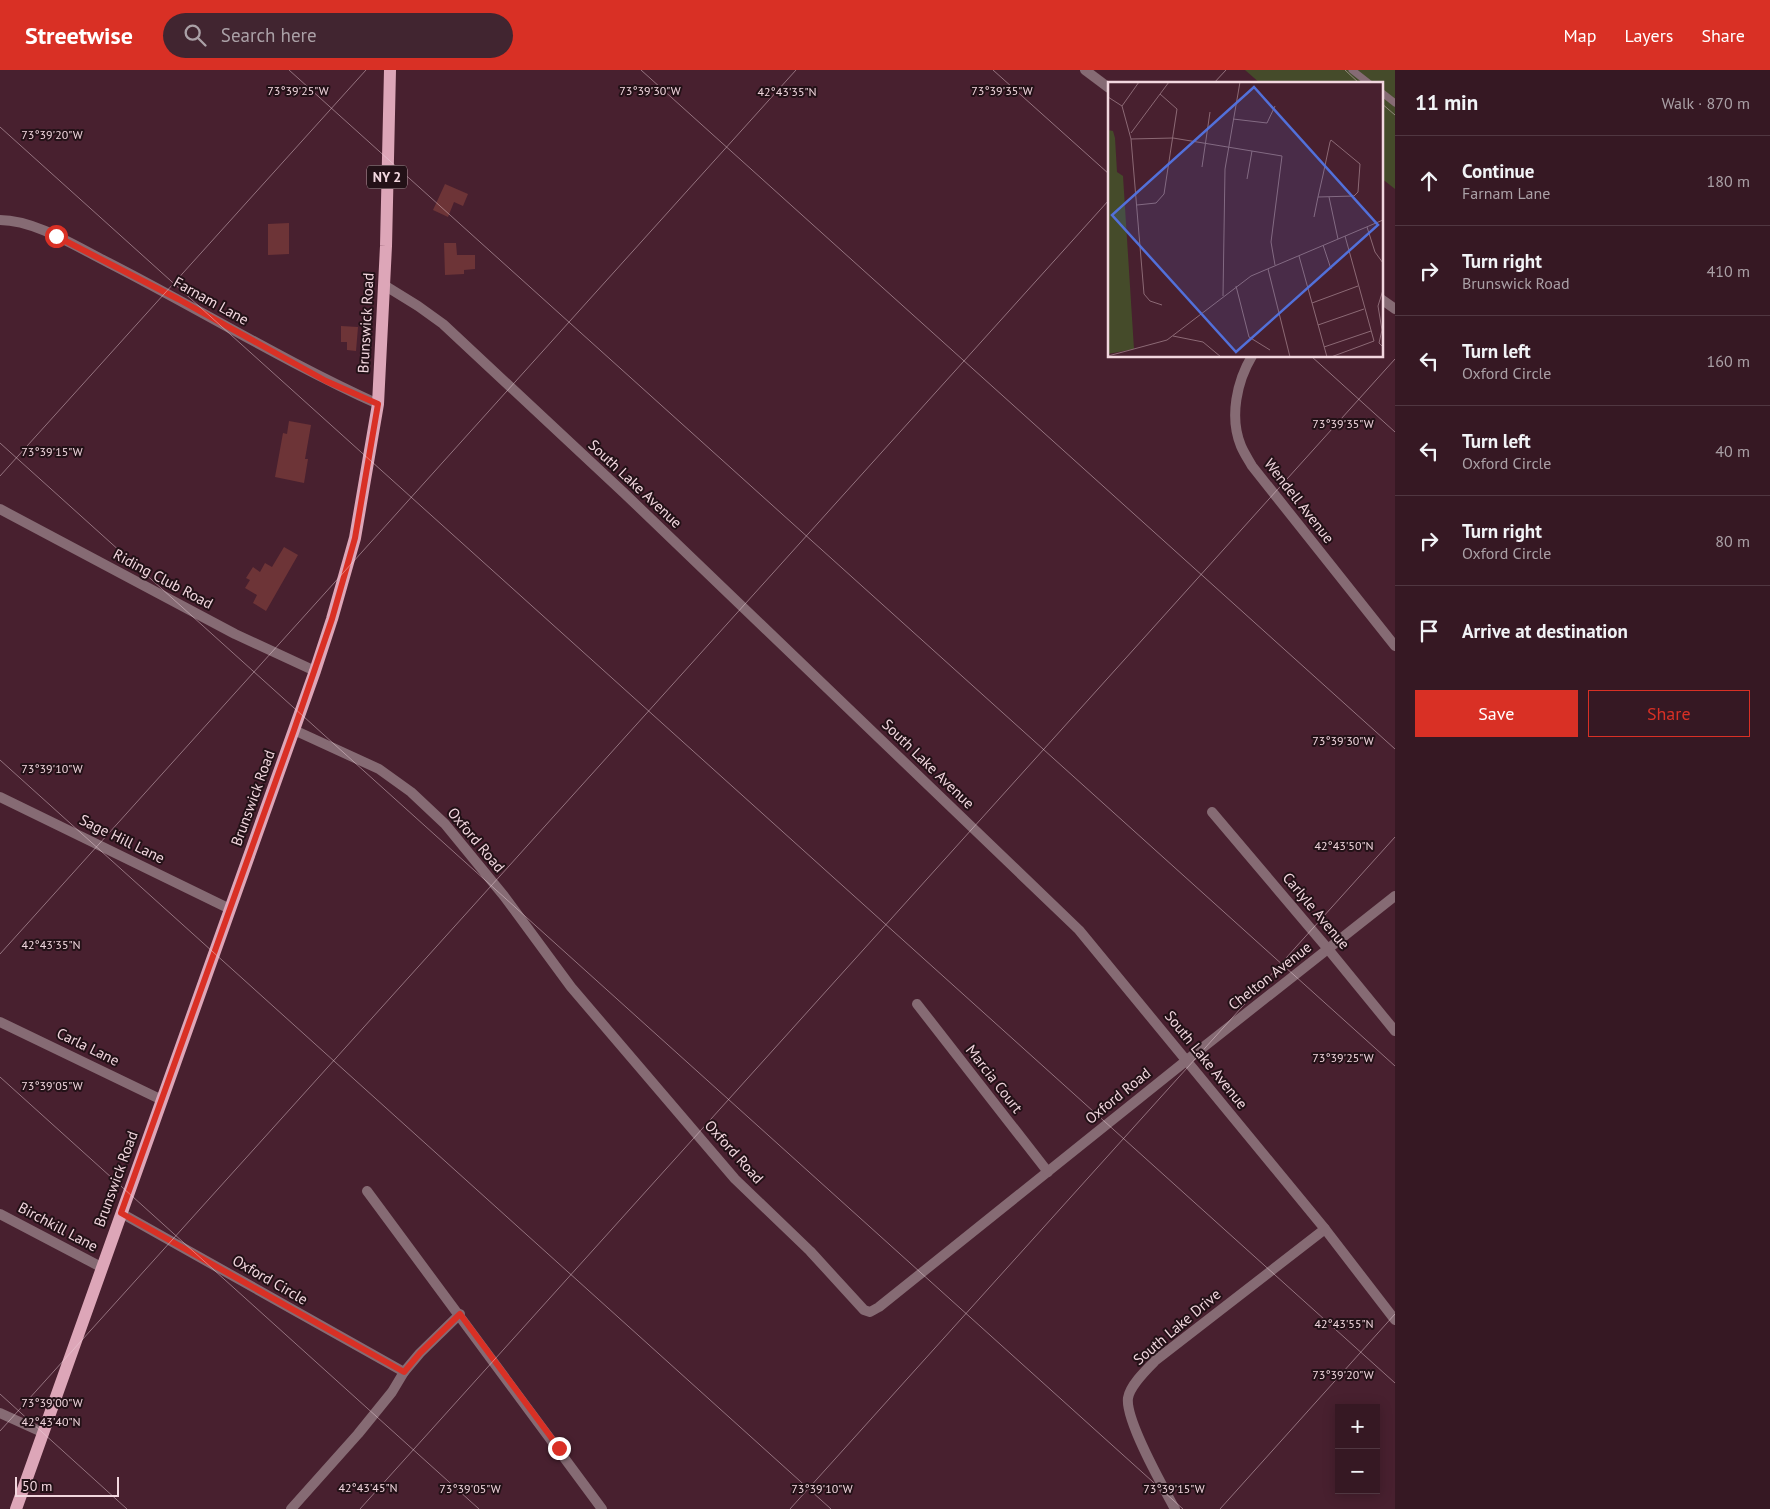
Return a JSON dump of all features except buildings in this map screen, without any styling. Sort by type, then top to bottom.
[{"type":"main road","name":"Brunswick Road","points":[[16,1509],[315,672],[355,538],[378,404],[384,285],[390,70]]},
{"type":"street","points":[[1085,70],[1108,87]]},
{"type":"street","name":"Farnam Lane","points":[[0,220],[24,224],[56,236],[178,299],[326,381],[378,404]]},
{"type":"street","name":"South Lake Avenue","points":[[384,285],[443,324],[624,493],[1079,930],[1325,1229],[1395,1320]]},
{"type":"street","points":[[1382,300],[1395,309]]},
{"type":"street","name":"Wendell Avenue","points":[[1251,358],[1243,373],[1237,396],[1235,416],[1241,445],[1252,466],[1395,646]]},
{"type":"street","name":"Riding Club Road","points":[[0,508],[235,634],[315,672]]},
{"type":"street","name":"Oxford Road","points":[[294,730],[379,769],[411,792],[444,824],[504,896],[571,987],[735,1179],[810,1251],[864,1310],[870,1312],[879,1307],[1187,1060]]},
{"type":"street","name":"Sage Hill Lane","points":[[0,797],[230,908]]},
{"type":"street","name":"Carlyle Avenue","points":[[1212,812],[1395,1031]]},
{"type":"street","name":"Chelton Avenue","points":[[1187,1060],[1395,896]]},
{"type":"street","name":"Marcia Court","points":[[917,1004],[1048,1172]]},
{"type":"street","name":"Carla Lane","points":[[0,1022],[162,1100]]},
{"type":"street","points":[[368,1191],[602,1509]]},
{"type":"street","name":"Oxford Circle","points":[[121,1213],[404,1372]]},
{"type":"street","name":"Birchkill Lane","points":[[0,1214],[101,1267]]},
{"type":"street","name":"South Lake Drive","points":[[1175,1509],[1148,1458],[1130,1415],[1128,1397],[1140,1376],[1156,1360],[1325,1229]]},
{"type":"street","points":[[291,1509],[358,1434],[420,1353],[460,1314]]},
{"type":"street","points":[[0,1413],[44,1433]]},
{"type":"lane","points":[[1352,70],[1367,82]]},
{"type":"lane","points":[[1382,93],[1395,103]]},
{"type":"green space","points":[[1245,70],[1395,70],[1395,189],[1382,179],[1382,82],[1259,82]]},
{"type":"route","points":[[56,236],[178,299],[326,381],[378,404],[355,538],[332,619],[315,672],[121,1213],[404,1372],[420,1353],[460,1314],[559,1448]]}]
